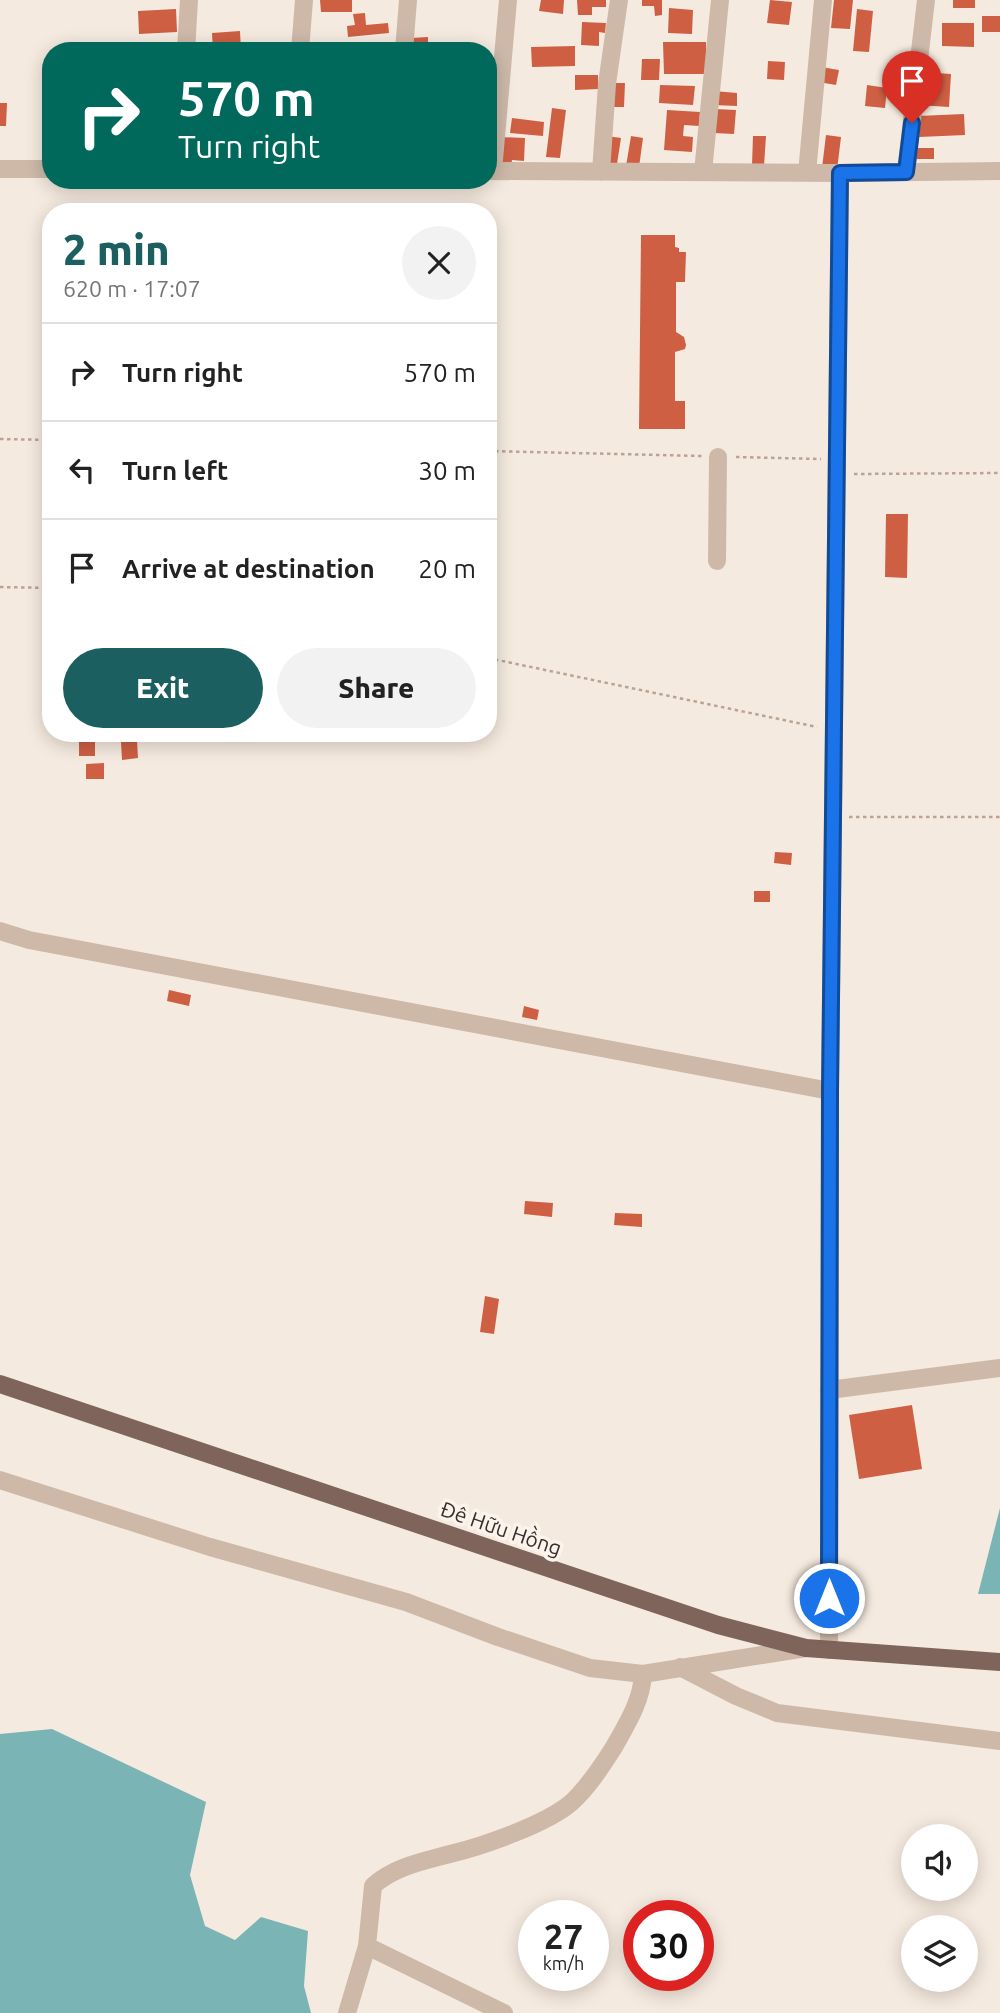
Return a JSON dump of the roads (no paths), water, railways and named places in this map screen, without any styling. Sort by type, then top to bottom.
[{"type":"main road","name":"Đê Hữu Hồng","points":[[0,1384],[718,1625],[806,1648],[1000,1662]]},
{"type":"street","points":[[187,42],[189,0]]},
{"type":"street","points":[[301,42],[304,0]]},
{"type":"street","points":[[405,42],[408,0]]},
{"type":"street","points":[[497,104],[508,0]]},
{"type":"street","points":[[601,172],[607,84],[619,0]]},
{"type":"street","points":[[703,172],[720,0]]},
{"type":"street","points":[[807,173],[823,0]]},
{"type":"street","points":[[906,172],[926,0]]},
{"type":"street","points":[[0,169],[42,169]]},
{"type":"street","points":[[497,171],[1000,171]]},
{"type":"street","points":[[828,1650],[830,1091],[840,173]]},
{"type":"street","points":[[717,561],[718,457]]},
{"type":"street","points":[[0,931],[43,942],[830,1091]]},
{"type":"street","points":[[829,1390],[1000,1368]]},
{"type":"street","points":[[0,1480],[210,1547],[406,1602],[590,1668],[643,1674],[806,1648]]},
{"type":"street","points":[[680,1667],[736,1696],[777,1713],[1000,1741]]},
{"type":"street","points":[[347,2013],[367,1946],[373,1886],[386,1874],[477,1847],[534,1824],[571,1803],[598,1773],[628,1723],[642,1688],[643,1674]]},
{"type":"street","points":[[367,1946],[504,2013]]},
{"type":"water","points":[[1000,1508],[1000,1594],[978,1594]]},
{"type":"water","points":[[52,1729],[206,1802],[190,1875],[205,1926],[235,1940],[261,1917],[308,1931],[304,1986],[311,2013],[0,2013],[0,1734]]}]
